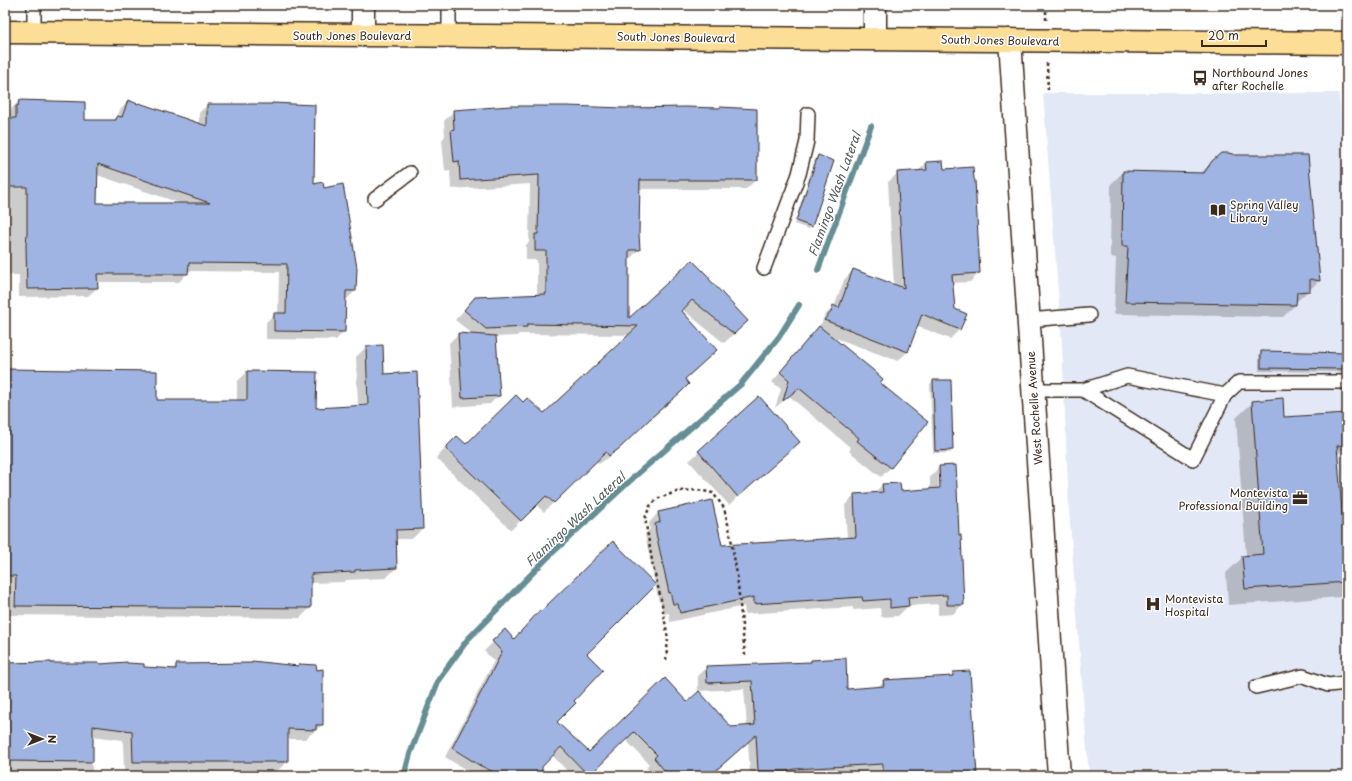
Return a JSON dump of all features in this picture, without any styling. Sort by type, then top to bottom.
[{"type":"main road","name":"South Jones Boulevard","points":[[5,32],[1347,43]]},
{"type":"street","points":[[363,5],[363,35]]},
{"type":"street","points":[[875,5],[875,39]]},
{"type":"street","name":"West Rochelle Avenue","points":[[1010,40],[1059,776]]},
{"type":"lane","points":[[34,5],[34,32]]},
{"type":"lane","points":[[449,5],[449,35]]},
{"type":"lane","points":[[764,268],[787,208],[798,174],[807,140],[808,114]]},
{"type":"lane","points":[[375,199],[410,173]]},
{"type":"lane","points":[[1028,320],[1089,315]]},
{"type":"lane","points":[[1033,390],[1083,390],[1127,376],[1225,395]]},
{"type":"lane","points":[[1083,390],[1193,459],[1225,395],[1239,382],[1347,382]]},
{"type":"lane","points":[[1256,686],[1303,676],[1328,685],[1347,683]]},
{"type":"path","points":[[666,660],[668,640],[661,599],[652,567],[645,518],[650,506],[659,498],[679,491],[698,490],[713,493],[724,508],[730,532],[737,576],[745,655]]},
{"type":"shaded area","points":[[1043,93],[1339,93],[1347,232],[1347,776],[1089,776],[1069,510],[1062,344]]},
{"type":"building","points":[[19,100],[85,102],[85,120],[116,120],[117,116],[122,117],[128,100],[207,126],[207,104],[272,103],[315,105],[314,184],[323,182],[324,188],[343,184],[357,268],[356,291],[346,291],[345,332],[274,331],[274,313],[286,313],[287,264],[189,263],[188,274],[97,274],[98,288],[27,289],[27,187],[5,187],[5,118],[16,118],[16,106],[18,106]],"holes":[[[98,164],[210,203],[97,203]]]},
{"type":"building","points":[[511,106],[624,108],[720,107],[757,109],[757,180],[640,180],[640,250],[629,250],[629,318],[692,260],[748,321],[734,334],[692,300],[682,311],[717,350],[685,379],[689,384],[620,448],[609,456],[606,452],[554,503],[546,496],[521,521],[445,448],[457,436],[466,444],[516,395],[523,402],[527,398],[544,413],[638,326],[527,324],[527,327],[486,329],[464,310],[475,297],[546,294],[546,251],[535,251],[535,234],[538,234],[539,175],[460,180],[459,161],[454,162],[451,130],[454,129],[453,110]]},
{"type":"building","name":"Spring Valley Library","points":[[1221,153],[1235,155],[1308,155],[1320,281],[1310,279],[1310,291],[1297,292],[1296,305],[1125,302],[1128,246],[1122,246],[1123,171],[1204,173],[1212,161]]},
{"type":"building","points":[[818,155],[834,161],[812,227],[796,221]]},
{"type":"building","points":[[943,161],[944,169],[973,167],[975,180],[980,273],[952,275],[955,309],[967,314],[960,330],[922,314],[908,352],[824,320],[831,312],[833,305],[839,308],[853,269],[904,288],[897,172],[927,170],[926,162]]},
{"type":"building","points":[[819,326],[873,370],[883,379],[880,383],[928,422],[891,468],[857,441],[859,438],[799,388],[783,401],[789,380],[780,372]]},
{"type":"building","points":[[458,333],[496,336],[500,396],[462,398]]},
{"type":"building","points":[[383,345],[384,374],[417,372],[423,529],[396,530],[397,568],[311,574],[311,608],[15,606],[16,576],[5,576],[5,369],[157,371],[157,400],[247,400],[247,371],[317,372],[316,408],[368,405],[366,346]]},
{"type":"building","points":[[1261,351],[1347,353],[1347,369],[1261,368]]},
{"type":"building","points":[[933,380],[951,380],[953,450],[935,451]]},
{"type":"building","points":[[759,396],[800,442],[738,497],[698,451]]},
{"type":"building","name":"Montevista Professional Building","points":[[1283,398],[1284,417],[1347,413],[1347,445],[1337,446],[1345,551],[1347,550],[1347,582],[1245,589],[1242,556],[1263,554],[1252,401]]},
{"type":"building","points":[[956,465],[964,605],[947,605],[947,595],[908,597],[909,606],[890,608],[890,599],[863,601],[862,597],[754,604],[754,597],[680,613],[678,604],[673,604],[670,592],[669,593],[656,533],[655,524],[660,522],[658,512],[712,500],[722,545],[856,537],[854,494],[883,492],[882,484],[900,483],[901,491],[940,488],[939,466]]},
{"type":"building","points":[[613,541],[656,585],[587,654],[603,670],[574,701],[576,703],[557,722],[589,752],[665,678],[687,702],[699,691],[731,727],[755,725],[752,681],[707,683],[706,666],[811,662],[811,660],[846,658],[847,689],[884,686],[883,680],[953,676],[953,672],[970,671],[977,775],[890,776],[889,773],[883,773],[883,764],[795,769],[787,771],[758,771],[756,735],[713,773],[708,773],[711,776],[669,776],[654,758],[657,755],[634,732],[589,776],[561,747],[542,767],[542,776],[502,776],[479,765],[452,748],[502,652],[492,641],[505,629],[514,639],[540,610],[541,611]]},
{"type":"building","points":[[252,661],[298,666],[299,664],[316,665],[317,670],[323,669],[323,725],[316,725],[316,730],[288,729],[288,762],[133,762],[132,731],[93,726],[93,762],[5,761],[5,663],[51,662],[100,664],[127,662],[144,664],[144,667],[176,669],[176,664],[252,663]]},
{"type":"waterway","name":"Flamingo Wash Lateral","points":[[818,270],[871,126]]},
{"type":"waterway","name":"Flamingo Wash Lateral","points":[[404,776],[410,754],[439,679],[468,639],[552,553],[635,476],[741,384],[779,337],[799,305]]},
{"type":"place","name":"Northbound Jones after Rochelle","points":[[1200,78]]},
{"type":"place","name":"Spring Valley Library","points":[[1218,210]]},
{"type":"place","name":"Montevista Professional Building","points":[[1300,498]]},
{"type":"place","name":"Montevista Hospital","points":[[1153,604]]}]
